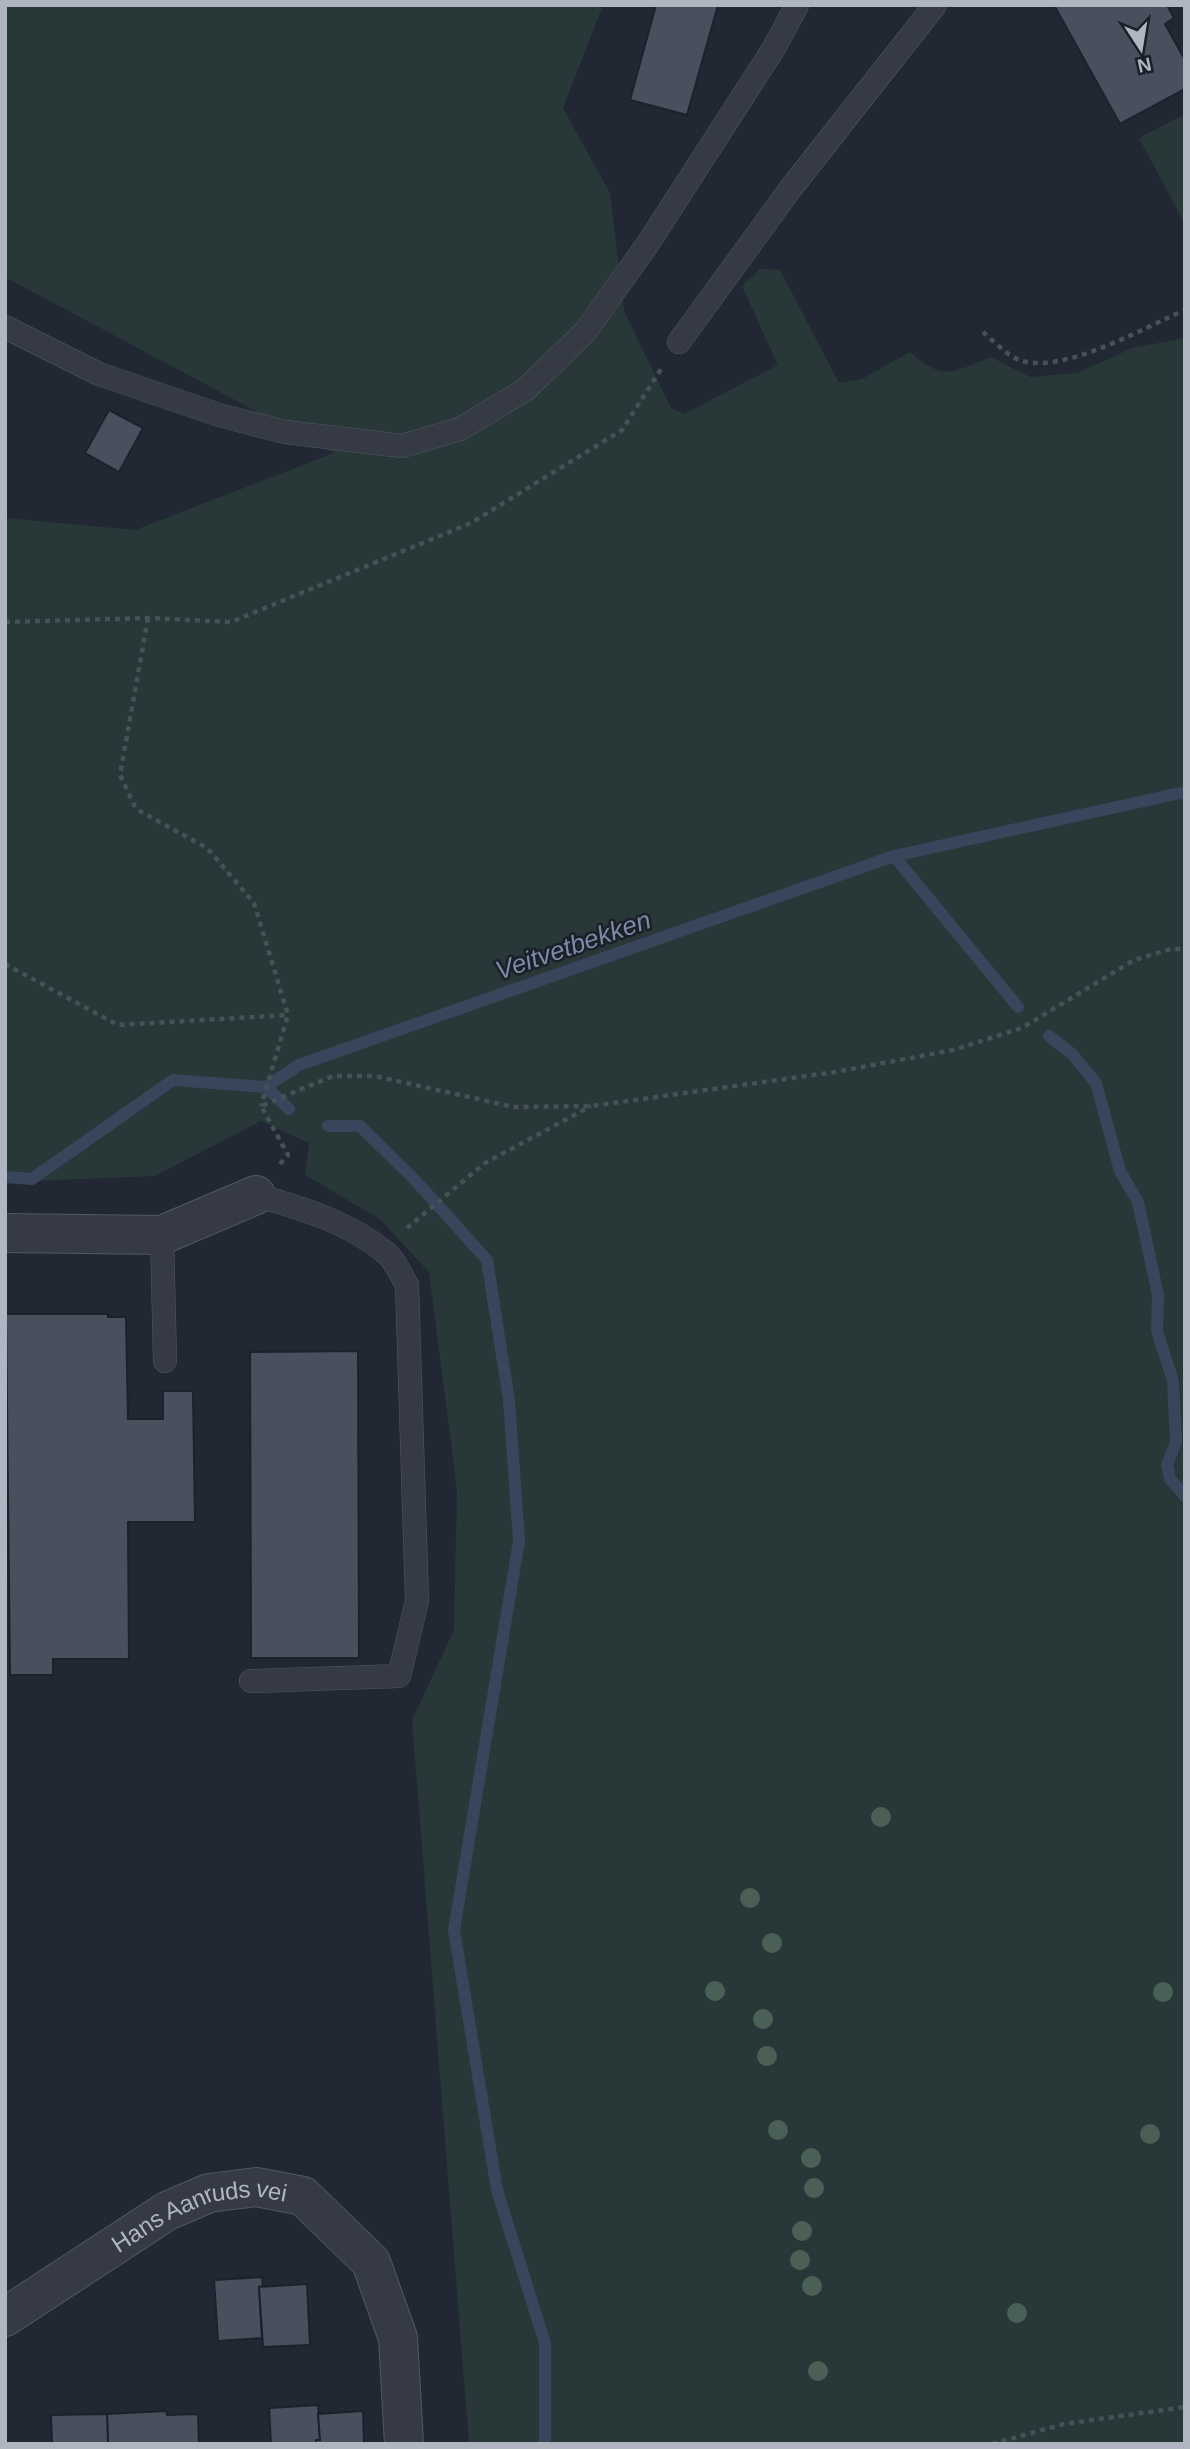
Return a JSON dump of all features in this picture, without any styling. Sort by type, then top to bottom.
[{"type":"street","points":[[5,1233],[162,1235],[256,1195]]},
{"type":"street","name":"Hans Aanruds vei","points":[[5,2317],[167,2211],[209,2193],[256,2188],[303,2196],[371,2262],[398,2338],[404,2444]]},
{"type":"lane","points":[[5,327],[99,374],[219,415],[285,432],[402,446],[460,429],[525,390],[585,332],[663,219],[774,48],[797,5]]},
{"type":"lane","points":[[679,342],[791,188],[935,5]]},
{"type":"lane","points":[[251,1681],[399,1676],[417,1601],[407,1285],[388,1254],[348,1229],[314,1212],[256,1195]]},
{"type":"lane","points":[[162,1235],[165,1361]]},
{"type":"path","points":[[983,332],[1020,360],[1044,363],[1076,356],[1185,310]]},
{"type":"path","points":[[5,622],[148,618],[232,622],[471,523],[622,430],[679,342]]},
{"type":"path","points":[[148,618],[120,775],[136,809],[207,848],[254,903],[288,1015],[261,1106],[288,1155],[256,1195]]},
{"type":"path","points":[[261,1106],[333,1076],[375,1076],[514,1107],[592,1106],[835,1072],[953,1050],[1023,1028],[1134,960],[1171,949],[1185,949]]},
{"type":"path","points":[[5,964],[118,1025],[288,1015]]},
{"type":"path","points":[[426,1211],[485,1163],[592,1106]]},
{"type":"path","points":[[992,2444],[1064,2424],[1185,2407]]},
{"type":"shaded area","points":[[5,5],[603,5],[563,108],[610,193],[624,311],[671,408],[684,414],[778,365],[742,286],[760,269],[780,270],[839,383],[862,379],[910,352],[932,368],[941,371],[958,370],[991,357],[1030,377],[1077,373],[1132,348],[1185,338],[1185,2444],[469,2444],[412,1720],[454,1630],[457,1490],[429,1272],[380,1219],[305,1175],[309,1143],[261,1121],[155,1176],[5,1182],[5,518],[135,530],[334,453],[5,277]]},
{"type":"shaded area","points":[[1185,114],[1185,224],[1139,138]]},
{"type":"building","points":[[656,5],[718,5],[687,115],[630,100]]},
{"type":"building","points":[[1054,5],[1167,5],[1174,18],[1165,24],[1185,60],[1185,89],[1120,124]]},
{"type":"building","points":[[109,410],[143,428],[119,472],[85,453]]},
{"type":"building","points":[[6,1314],[108,1314],[108,1317],[126,1317],[128,1419],[163,1419],[163,1391],[193,1391],[195,1522],[128,1522],[129,1659],[53,1659],[53,1675],[10,1675]]},
{"type":"building","points":[[358,1351],[359,1658],[251,1658],[250,1352]]},
{"type":"building","points":[[262,2277],[263,2286],[259,2287],[262,2338],[218,2341],[214,2280]]},
{"type":"building","points":[[307,2284],[310,2345],[263,2347],[259,2287]]},
{"type":"building","points":[[318,2405],[320,2440],[316,2440],[316,2444],[271,2444],[269,2408]]},
{"type":"building","points":[[166,2411],[167,2415],[198,2414],[199,2444],[108,2444],[107,2414]]},
{"type":"building","points":[[363,2411],[364,2444],[316,2444],[316,2440],[320,2440],[318,2414]]},
{"type":"building","points":[[107,2414],[108,2444],[18,2444],[52,2443],[51,2415]]},
{"type":"waterway","name":"Veitvetbekken","points":[[5,1177],[32,1179],[173,1080],[266,1087],[299,1065],[894,856],[1185,792]]},
{"type":"waterway","points":[[894,856],[1018,1007]]},
{"type":"waterway","points":[[1049,1036],[1072,1054],[1096,1083],[1120,1171],[1138,1202],[1158,1295],[1157,1331],[1173,1381],[1176,1442],[1167,1465],[1170,1479],[1185,1496]]},
{"type":"waterway","points":[[266,1087],[289,1109]]},
{"type":"waterway","points":[[328,1126],[360,1126],[414,1179],[487,1260],[509,1400],[519,1541],[454,1930],[497,2190],[545,2343],[545,2444]]}]
